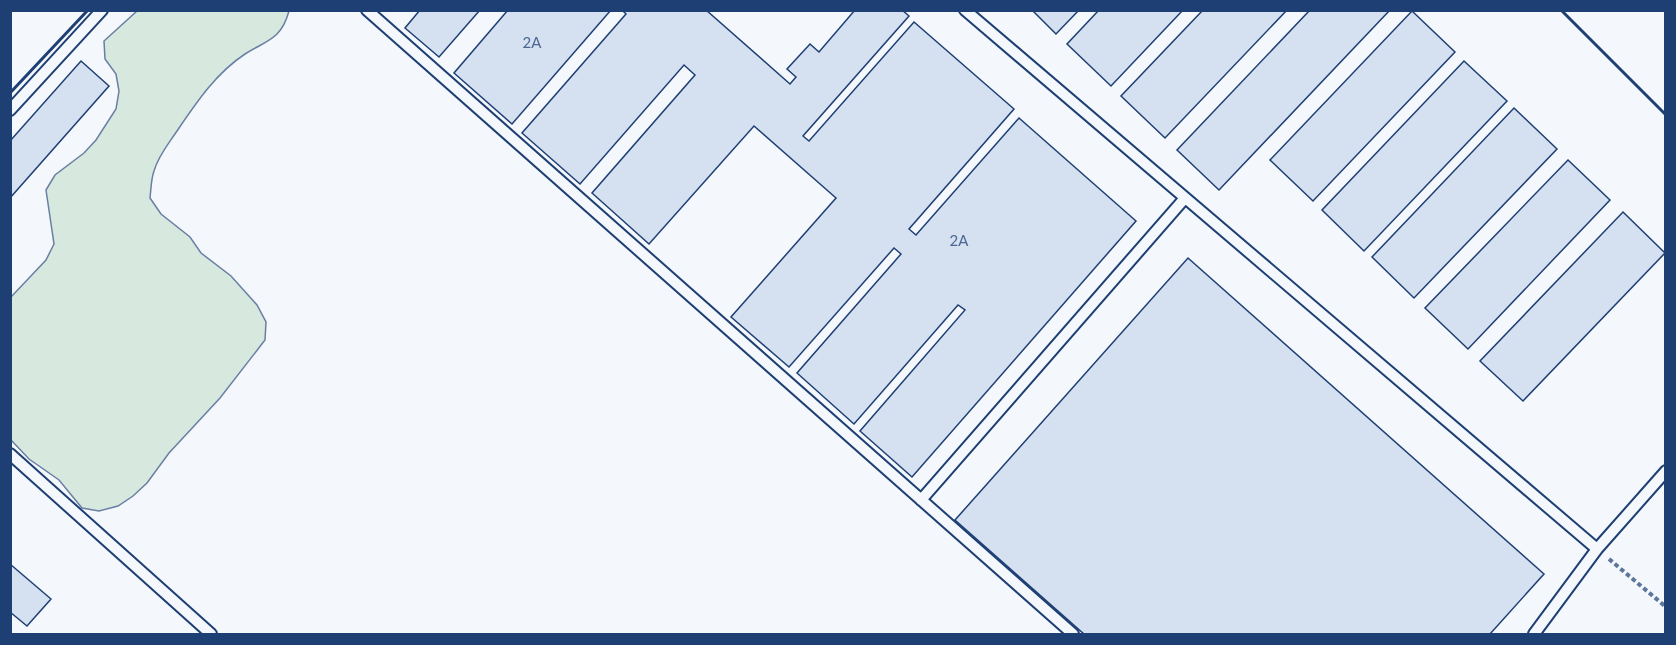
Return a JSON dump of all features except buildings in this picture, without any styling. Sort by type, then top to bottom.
[{"type":"lane","points":[[10,110],[102,10]]},
{"type":"lane","points":[[367,10],[1073,634]]},
{"type":"lane","points":[[964,10],[1597,549]]},
{"type":"lane","points":[[921,500],[1185,198]]},
{"type":"lane","points":[[10,454],[211,634]]},
{"type":"lane","points":[[1534,634],[1597,549],[1665,471]]},
{"type":"path","points":[[1597,549],[1665,607]]},
{"type":"shaded area","points":[[137,11],[289,11],[286,21],[277,34],[225,70],[199,99],[158,160],[152,177],[150,198],[161,214],[190,237],[201,253],[231,276],[257,305],[266,322],[265,340],[220,398],[169,453],[147,483],[118,506],[99,511],[82,508],[59,480],[29,459],[11,440],[11,297],[46,260],[54,244],[46,190],[55,175],[84,153],[96,140],[116,109],[119,91],[116,74],[105,59],[104,41]]},
{"type":"wall","points":[[10,93],[88,10]]},
{"type":"wall","points":[[1561,10],[1666,115]]}]
